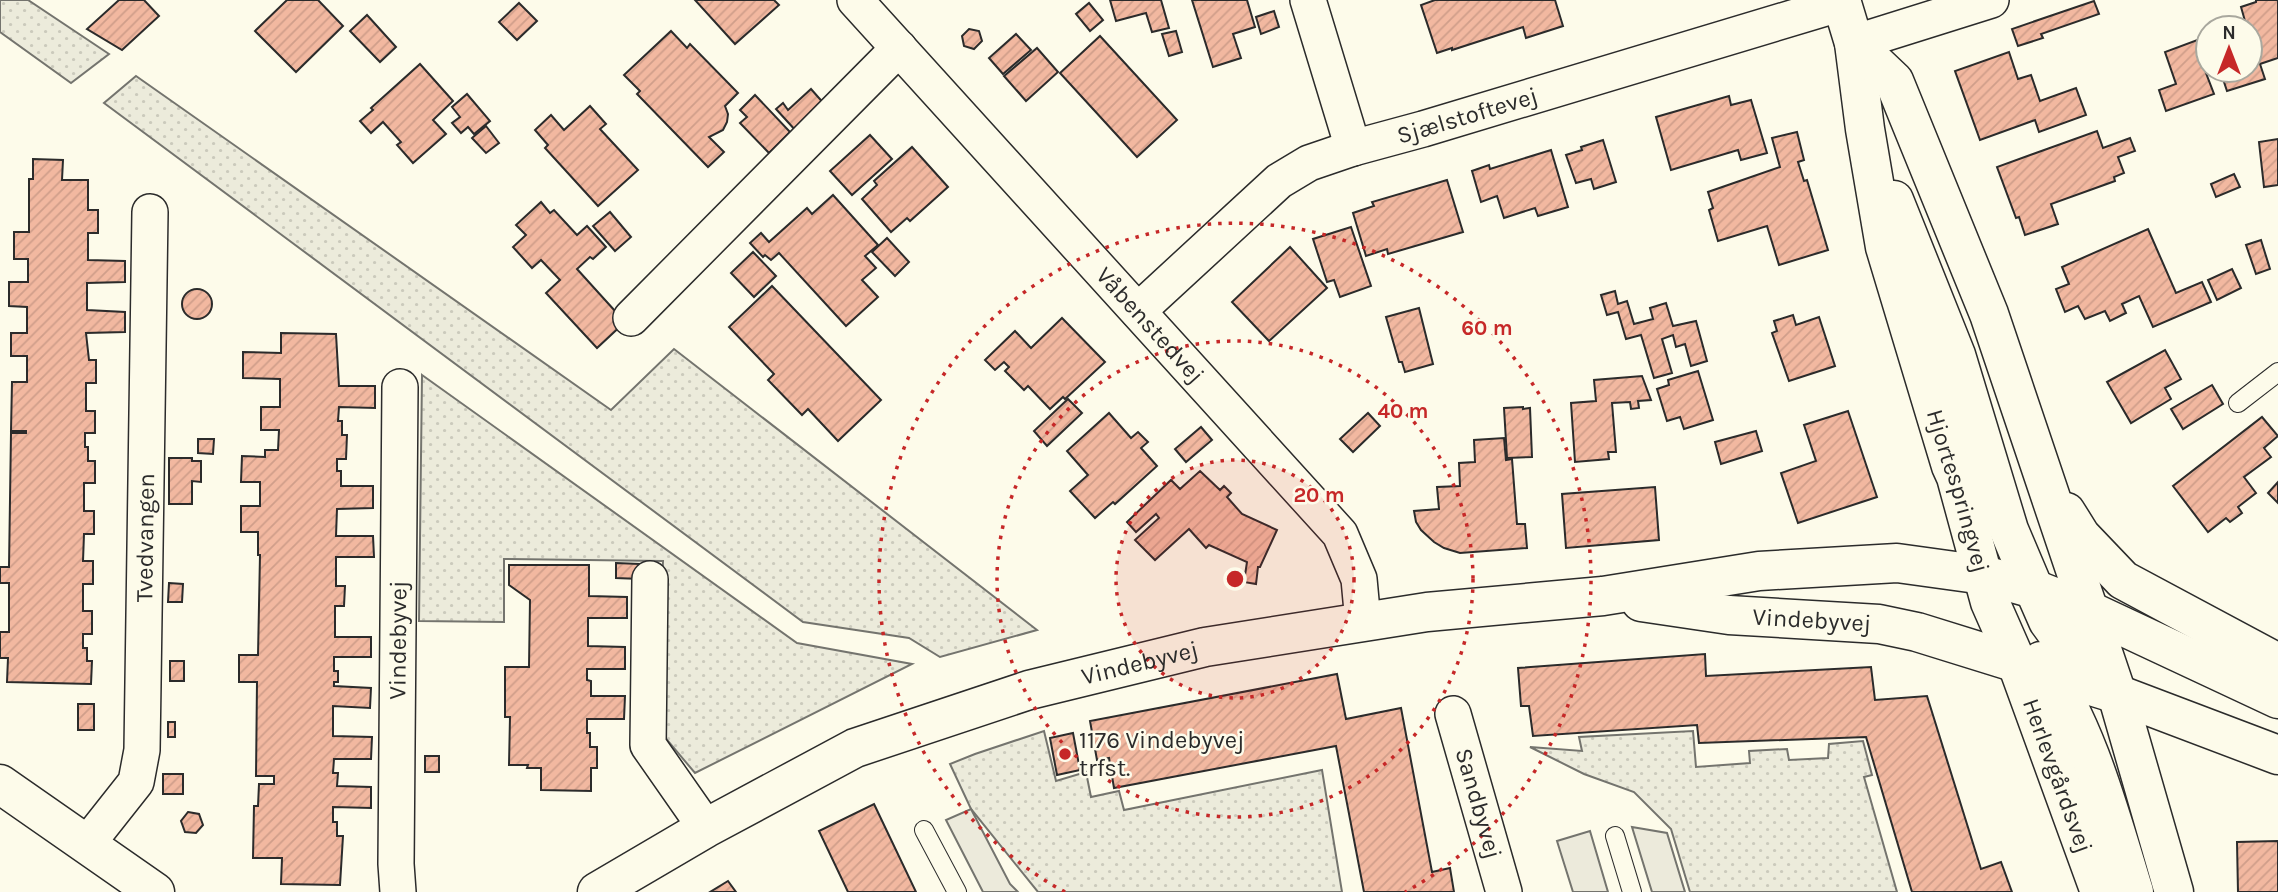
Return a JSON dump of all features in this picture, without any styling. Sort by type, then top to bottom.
[{"type":"street","name":"Våbenstedvej","points":[[855,0],[1340,534],[1359,579],[1363,622]]},
{"type":"street","points":[[1308,0],[1353,148]]},
{"type":"street","points":[[1854,43],[1991,0]]},
{"type":"street","name":"Sjælstoftevej","points":[[1139,311],[1279,181],[1309,163],[1842,2]]},
{"type":"street","name":"Hjortespringvej","points":[[1842,2],[1854,43],[1885,247],[1956,477],[1987,589],[2035,637]]},
{"type":"street","name":"Hjortespringvej","points":[[1854,43],[1894,81],[1989,314],[2044,478]]},
{"type":"street","points":[[631,318],[899,48]]},
{"type":"street","points":[[1865,129],[1956,355],[2009,530],[2035,637],[2086,743],[2134,892]]},
{"type":"street","name":"Tvedvangen","points":[[87,844],[136,782],[142,750],[150,212]]},
{"type":"street","name":"Vindebyvej","points":[[398,892],[396,851],[400,387]]},
{"type":"street","points":[[2044,478],[2118,694],[2174,892]]},
{"type":"street","points":[[2044,478],[2081,536],[2123,580],[2278,663]]},
{"type":"street","name":"Vindebyvej","points":[[597,892],[706,828],[855,748],[1029,690],[1205,647],[1427,612],[1603,596],[1759,571],[1897,563],[1935,567],[1987,589],[2035,637]]},
{"type":"street","points":[[650,579],[648,745],[706,828]]},
{"type":"street","name":"Vindebyvej","points":[[1603,596],[1730,615],[1879,624],[1917,632],[2035,637]]},
{"type":"street","points":[[2035,637],[2090,611]]},
{"type":"street","points":[[2090,611],[2278,699]]},
{"type":"street","points":[[2035,637],[2080,665],[2118,694]]},
{"type":"street","points":[[2035,637],[2118,694],[2278,755]]},
{"type":"street","name":"Herlevgårdsvej","points":[[2035,637],[2100,892]]},
{"type":"street","name":"Sandbyvej","points":[[1453,713],[1504,892]]},
{"type":"street","points":[[0,784],[155,892]]},
{"type":"lane","points":[[2238,403],[2278,372]]},
{"type":"lane","points":[[924,830],[957,892]]},
{"type":"lane","points":[[1615,836],[1632,892]]},
{"type":"shaded area","points":[[0,0],[28,0],[109,54],[71,83],[0,32]]},
{"type":"shaded area","points":[[136,76],[611,410],[674,349],[1037,630],[940,657],[909,638],[803,622],[104,103]]},
{"type":"shaded area","points":[[422,375],[797,643],[912,664],[695,773],[657,728],[663,561],[504,559],[504,622],[419,621]]},
{"type":"shaded area","points":[[1044,731],[1056,781],[1086,772],[1091,797],[1119,791],[1124,810],[1322,770],[1342,892],[1038,892],[971,809],[950,764]]},
{"type":"shaded area","points":[[1693,731],[1696,767],[1750,763],[1749,751],[1787,749],[1789,760],[1828,758],[1829,744],[1863,741],[1872,775],[1864,777],[1897,892],[1690,892],[1671,829],[1634,792],[1584,774],[1530,747],[1582,751],[1579,737]]},
{"type":"shaded area","points":[[971,809],[1010,884],[1018,892],[983,892],[946,820]]},
{"type":"shaded area","points":[[1632,827],[1667,833],[1685,892],[1652,892]]},
{"type":"shaded area","points":[[1590,831],[1608,892],[1573,892],[1557,841]]},
{"type":"building","points":[[119,0],[144,0],[159,16],[122,50],[87,29]]},
{"type":"building","points":[[287,0],[318,0],[343,26],[296,72],[255,31]]},
{"type":"building","points":[[695,0],[774,0],[779,5],[735,44]]},
{"type":"building","points":[[1110,0],[1161,0],[1169,28],[1152,32],[1146,13],[1116,21]]},
{"type":"building","points":[[1192,0],[1247,0],[1255,27],[1233,34],[1241,58],[1213,67]]},
{"type":"building","points":[[1435,0],[1555,0],[1563,26],[1526,38],[1523,27],[1437,53],[1421,5]]},
{"type":"building","points":[[2278,0],[2278,58],[2264,63],[2264,14],[2243,14],[2241,7],[2256,2]]},
{"type":"building","points":[[2094,1],[2099,14],[2041,34],[2043,38],[2018,46],[2012,29]]},
{"type":"building","points":[[519,3],[537,21],[517,40],[499,22]]},
{"type":"building","points":[[1089,3],[1103,20],[1090,31],[1076,14]]},
{"type":"building","points":[[1274,11],[1279,27],[1261,34],[1256,17]]},
{"type":"building","points":[[367,15],[396,47],[380,62],[350,31]]},
{"type":"building","points":[[969,29],[979,31],[982,41],[974,49],[964,46],[962,36]]},
{"type":"building","points":[[671,31],[687,48],[690,44],[738,93],[725,106],[728,114],[723,130],[709,137],[724,152],[708,167],[637,94],[640,91],[624,75]]},
{"type":"building","points":[[1176,31],[1182,52],[1169,56],[1162,34]]},
{"type":"building","points":[[1016,34],[1031,50],[1003,74],[989,58]]},
{"type":"building","points":[[1100,36],[1177,120],[1137,157],[1060,73]]},
{"type":"building","points":[[2194,41],[2194,84],[2210,84],[2214,94],[2166,111],[2159,90],[2176,84],[2165,52]]},
{"type":"building","points":[[1037,48],[1058,72],[1026,101],[1004,76]]},
{"type":"building","points":[[2009,52],[2018,79],[2031,75],[2040,101],[2076,88],[2086,115],[2039,132],[2035,120],[1980,140],[1955,71]]},
{"type":"building","points":[[420,64],[453,101],[433,120],[446,134],[413,163],[397,145],[401,142],[383,122],[371,133],[360,121]]},
{"type":"building","points":[[2225,84],[2249,84],[2227,91]]},
{"type":"building","points":[[811,89],[826,106],[797,132],[776,109],[783,103],[788,110]]},
{"type":"building","points":[[467,94],[490,121],[474,134],[468,127],[461,133],[452,123],[460,117],[452,107]]},
{"type":"building","points":[[755,95],[790,132],[769,153],[740,123],[747,117],[740,110]]},
{"type":"building","points":[[1729,96],[1731,105],[1751,100],[1767,153],[1741,160],[1738,150],[1671,170],[1656,117]]},
{"type":"building","points":[[590,106],[606,124],[600,129],[638,170],[598,206],[545,148],[548,145],[535,130],[551,115],[564,130]]},
{"type":"building","points":[[486,126],[499,143],[486,153],[472,138]]},
{"type":"building","points":[[2097,131],[2103,148],[2130,138],[2135,151],[2118,157],[2124,173],[2114,177],[2115,181],[2051,204],[2058,224],[2025,235],[1997,167]]},
{"type":"building","points":[[1797,132],[1804,160],[1798,162],[1804,181],[1807,180],[1828,250],[1779,265],[1767,226],[1718,241],[1709,210],[1713,208],[1708,192],[1780,167],[1772,138]]},
{"type":"building","points":[[870,135],[892,159],[852,195],[830,171]]},
{"type":"building","points":[[2278,139],[2278,185],[2264,187],[2259,142]]},
{"type":"building","points":[[1603,140],[1616,182],[1594,189],[1591,179],[1576,183],[1566,155]]},
{"type":"building","points":[[912,147],[948,187],[910,221],[907,218],[891,232],[862,199],[877,185],[874,181]]},
{"type":"building","points":[[1551,150],[1568,207],[1538,216],[1535,208],[1504,218],[1497,196],[1481,202],[1472,171],[1489,165],[1490,169]]},
{"type":"building","points":[[33,159],[63,160],[62,180],[88,180],[88,210],[98,210],[98,233],[88,233],[88,260],[125,261],[125,282],[87,283],[87,310],[125,312],[125,332],[86,333],[89,360],[96,360],[96,383],[86,383],[86,411],[95,411],[95,433],[85,433],[88,461],[95,461],[95,483],[84,483],[84,511],[94,511],[94,534],[84,534],[83,561],[93,561],[93,584],[83,584],[83,611],[92,611],[92,634],[83,634],[87,661],[92,661],[91,684],[7,682],[8,658],[0,658],[0,632],[9,632],[9,583],[0,583],[0,567],[9,567],[11,433],[26,433],[11,431],[12,382],[27,382],[27,356],[11,356],[11,333],[27,333],[27,307],[9,306],[9,282],[28,282],[28,259],[14,259],[14,232],[29,232],[29,179],[33,179]]},
{"type":"building","points":[[2234,174],[2240,187],[2216,197],[2211,184]]},
{"type":"building","points":[[1447,180],[1463,232],[1388,254],[1387,249],[1366,256],[1353,213],[1374,206],[1372,202]]},
{"type":"building","points":[[833,195],[878,245],[865,256],[876,268],[862,280],[878,297],[846,326],[779,253],[771,260],[765,255],[763,257],[750,243],[761,233],[769,242],[807,208],[812,214]]},
{"type":"building","points":[[541,202],[550,213],[554,210],[577,235],[587,226],[606,247],[577,269],[625,322],[597,348],[546,293],[560,280],[541,260],[532,268],[513,247],[526,235],[516,225]]},
{"type":"building","points":[[610,212],[631,237],[615,251],[593,226]]},
{"type":"building","points":[[1351,227],[1371,286],[1340,297],[1334,280],[1327,282],[1313,239]]},
{"type":"building","points":[[2148,229],[2176,293],[2202,282],[2211,302],[2153,327],[2139,296],[2122,304],[2126,313],[2110,321],[2105,311],[2085,319],[2078,306],[2065,312],[2056,289],[2069,284],[2062,267]]},
{"type":"building","points":[[887,238],[909,262],[895,276],[872,252]]},
{"type":"building","points":[[2261,240],[2270,269],[2256,274],[2246,245]]},
{"type":"building","points":[[1290,247],[1327,288],[1269,341],[1232,302]]},
{"type":"building","points":[[753,252],[776,276],[754,297],[731,273]]},
{"type":"building","points":[[2232,269],[2241,288],[2217,300],[2208,280]]},
{"type":"building","points":[[772,286],[881,400],[838,441],[808,409],[802,415],[768,380],[774,374],[729,327]]},
{"type":"building","points":[[197,289],[208,293],[212,304],[208,315],[197,319],[186,315],[182,304],[186,293]]},
{"type":"building","points":[[1615,291],[1618,304],[1627,301],[1634,324],[1653,319],[1650,308],[1666,303],[1673,326],[1696,321],[1707,361],[1691,366],[1685,344],[1676,347],[1673,335],[1662,339],[1672,373],[1654,378],[1641,335],[1626,339],[1618,312],[1607,315],[1601,295]]},
{"type":"building","points":[[1419,308],[1433,364],[1405,372],[1402,362],[1399,362],[1386,317]]},
{"type":"building","points":[[1793,315],[1796,325],[1819,317],[1835,366],[1789,381],[1772,333],[1777,331],[1774,321]]},
{"type":"building","points":[[1062,318],[1105,362],[1065,399],[1063,397],[1050,409],[1028,386],[1024,390],[1005,371],[1009,367],[1004,362],[995,370],[985,360],[1015,331],[1031,348]]},
{"type":"building","points":[[281,333],[336,334],[339,386],[375,386],[375,408],[339,407],[338,421],[342,421],[342,435],[347,435],[346,459],[337,459],[337,471],[341,471],[341,486],[373,486],[373,508],[337,509],[336,536],[373,536],[374,557],[336,557],[336,586],[345,586],[344,606],[335,606],[335,637],[371,637],[371,657],[334,657],[334,671],[338,671],[338,682],[334,682],[334,686],[371,688],[370,708],[333,706],[333,736],[372,737],[371,759],[334,759],[333,773],[338,773],[337,786],[371,787],[371,808],[333,807],[337,836],[343,836],[340,885],[281,884],[282,858],[253,858],[254,806],[258,806],[259,784],[274,784],[274,776],[256,776],[257,682],[239,682],[239,655],[258,655],[260,555],[258,532],[241,532],[241,506],[260,506],[260,482],[241,482],[242,456],[265,457],[265,450],[278,450],[279,430],[261,430],[261,407],[280,407],[280,379],[243,378],[243,352],[281,353]]},
{"type":"building","points":[[2165,350],[2181,379],[2165,388],[2171,399],[2131,423],[2107,382]]},
{"type":"building","points":[[1698,371],[1713,420],[1684,429],[1680,417],[1667,421],[1657,389],[1669,385],[1668,380]]},
{"type":"building","points":[[1642,376],[1651,400],[1638,401],[1639,408],[1631,409],[1630,402],[1612,403],[1616,452],[1608,452],[1609,459],[1575,462],[1571,403],[1596,401],[1594,380]]},
{"type":"building","points":[[2212,385],[2223,404],[2183,429],[2171,409]]},
{"type":"building","points":[[1068,399],[1082,413],[1047,446],[1034,431]]},
{"type":"building","points":[[1504,408],[1530,408],[1532,457],[1507,458]]},
{"type":"building","points":[[1848,411],[1877,497],[1798,523],[1781,473],[1816,461],[1804,425]]},
{"type":"building","points":[[1109,413],[1131,438],[1138,432],[1148,442],[1141,448],[1157,466],[1115,504],[1113,502],[1095,518],[1070,491],[1088,475],[1067,451]]},
{"type":"building","points":[[1368,413],[1380,426],[1353,452],[1340,439]]},
{"type":"building","points":[[2262,417],[2278,436],[2264,448],[2271,457],[2244,477],[2256,493],[2238,507],[2242,513],[2230,522],[2226,518],[2208,532],[2173,486]]},
{"type":"building","points":[[1201,427],[1212,440],[1186,462],[1175,449]]},
{"type":"building","points":[[1756,431],[1762,451],[1721,464],[1715,442]]},
{"type":"building","points":[[1504,438],[1506,460],[1512,459],[1517,524],[1525,524],[1527,548],[1460,553],[1434,542],[1421,530],[1414,511],[1439,509],[1437,487],[1460,486],[1459,463],[1475,462],[1474,440]]},
{"type":"building","points":[[198,439],[214,439],[213,454],[198,453]]},
{"type":"building","points":[[169,458],[192,458],[192,461],[201,461],[201,482],[192,481],[192,504],[169,504]]},
{"type":"building","points":[[1200,471],[1220,490],[1224,486],[1231,493],[1227,497],[1242,514],[1277,530],[1258,567],[1256,584],[1244,582],[1247,562],[1209,545],[1206,548],[1189,529],[1155,560],[1135,540],[1159,518],[1156,514],[1136,532],[1127,522],[1171,480],[1180,489]]},
{"type":"building","points":[[2278,482],[2278,503],[2268,493]]},
{"type":"building","points":[[1655,487],[1659,540],[1566,548],[1562,494]]},
{"type":"building","points":[[616,563],[640,564],[640,579],[616,578]]},
{"type":"building","points":[[509,565],[589,565],[589,596],[627,597],[627,618],[588,618],[588,646],[625,647],[625,669],[587,669],[587,680],[591,681],[591,696],[625,696],[624,719],[587,719],[590,747],[597,747],[597,768],[591,768],[591,791],[541,790],[541,768],[509,765],[510,717],[505,717],[505,667],[529,667],[530,600],[509,585]]},
{"type":"building","points":[[169,583],[183,584],[182,602],[168,602]]},
{"type":"building","points":[[1705,654],[1706,676],[1871,667],[1875,700],[1927,696],[1981,869],[2001,862],[2012,892],[1912,892],[1866,737],[1699,743],[1697,725],[1533,736],[1529,706],[1521,706],[1518,668]]},
{"type":"building","points":[[170,661],[184,661],[184,681],[170,681]]},
{"type":"building","points":[[1337,674],[1346,719],[1401,708],[1432,872],[1450,868],[1454,892],[1364,892],[1336,746],[1114,788],[1109,758],[1097,760],[1090,721]]},
{"type":"building","points":[[78,704],[94,704],[94,730],[78,730]]},
{"type":"building","points":[[168,722],[175,722],[175,737],[168,737]]},
{"type":"building","name":"1176 Vindebyvej trfst.","points":[[1073,733],[1080,770],[1057,775],[1050,738]]},
{"type":"building","points":[[425,756],[439,756],[439,772],[425,772]]},
{"type":"building","points":[[163,774],[183,774],[183,794],[163,794]]},
{"type":"building","points":[[874,804],[916,892],[848,892],[819,831]]},
{"type":"building","points":[[188,812],[199,814],[203,825],[196,833],[185,832],[181,821]]},
{"type":"building","points":[[2278,841],[2278,892],[2238,892],[2237,842]]},
{"type":"building","points":[[728,881],[736,892],[710,892]]},
{"type":"place","name":"1176 Vindebyvej trfst.","points":[[1065,754]]}]
